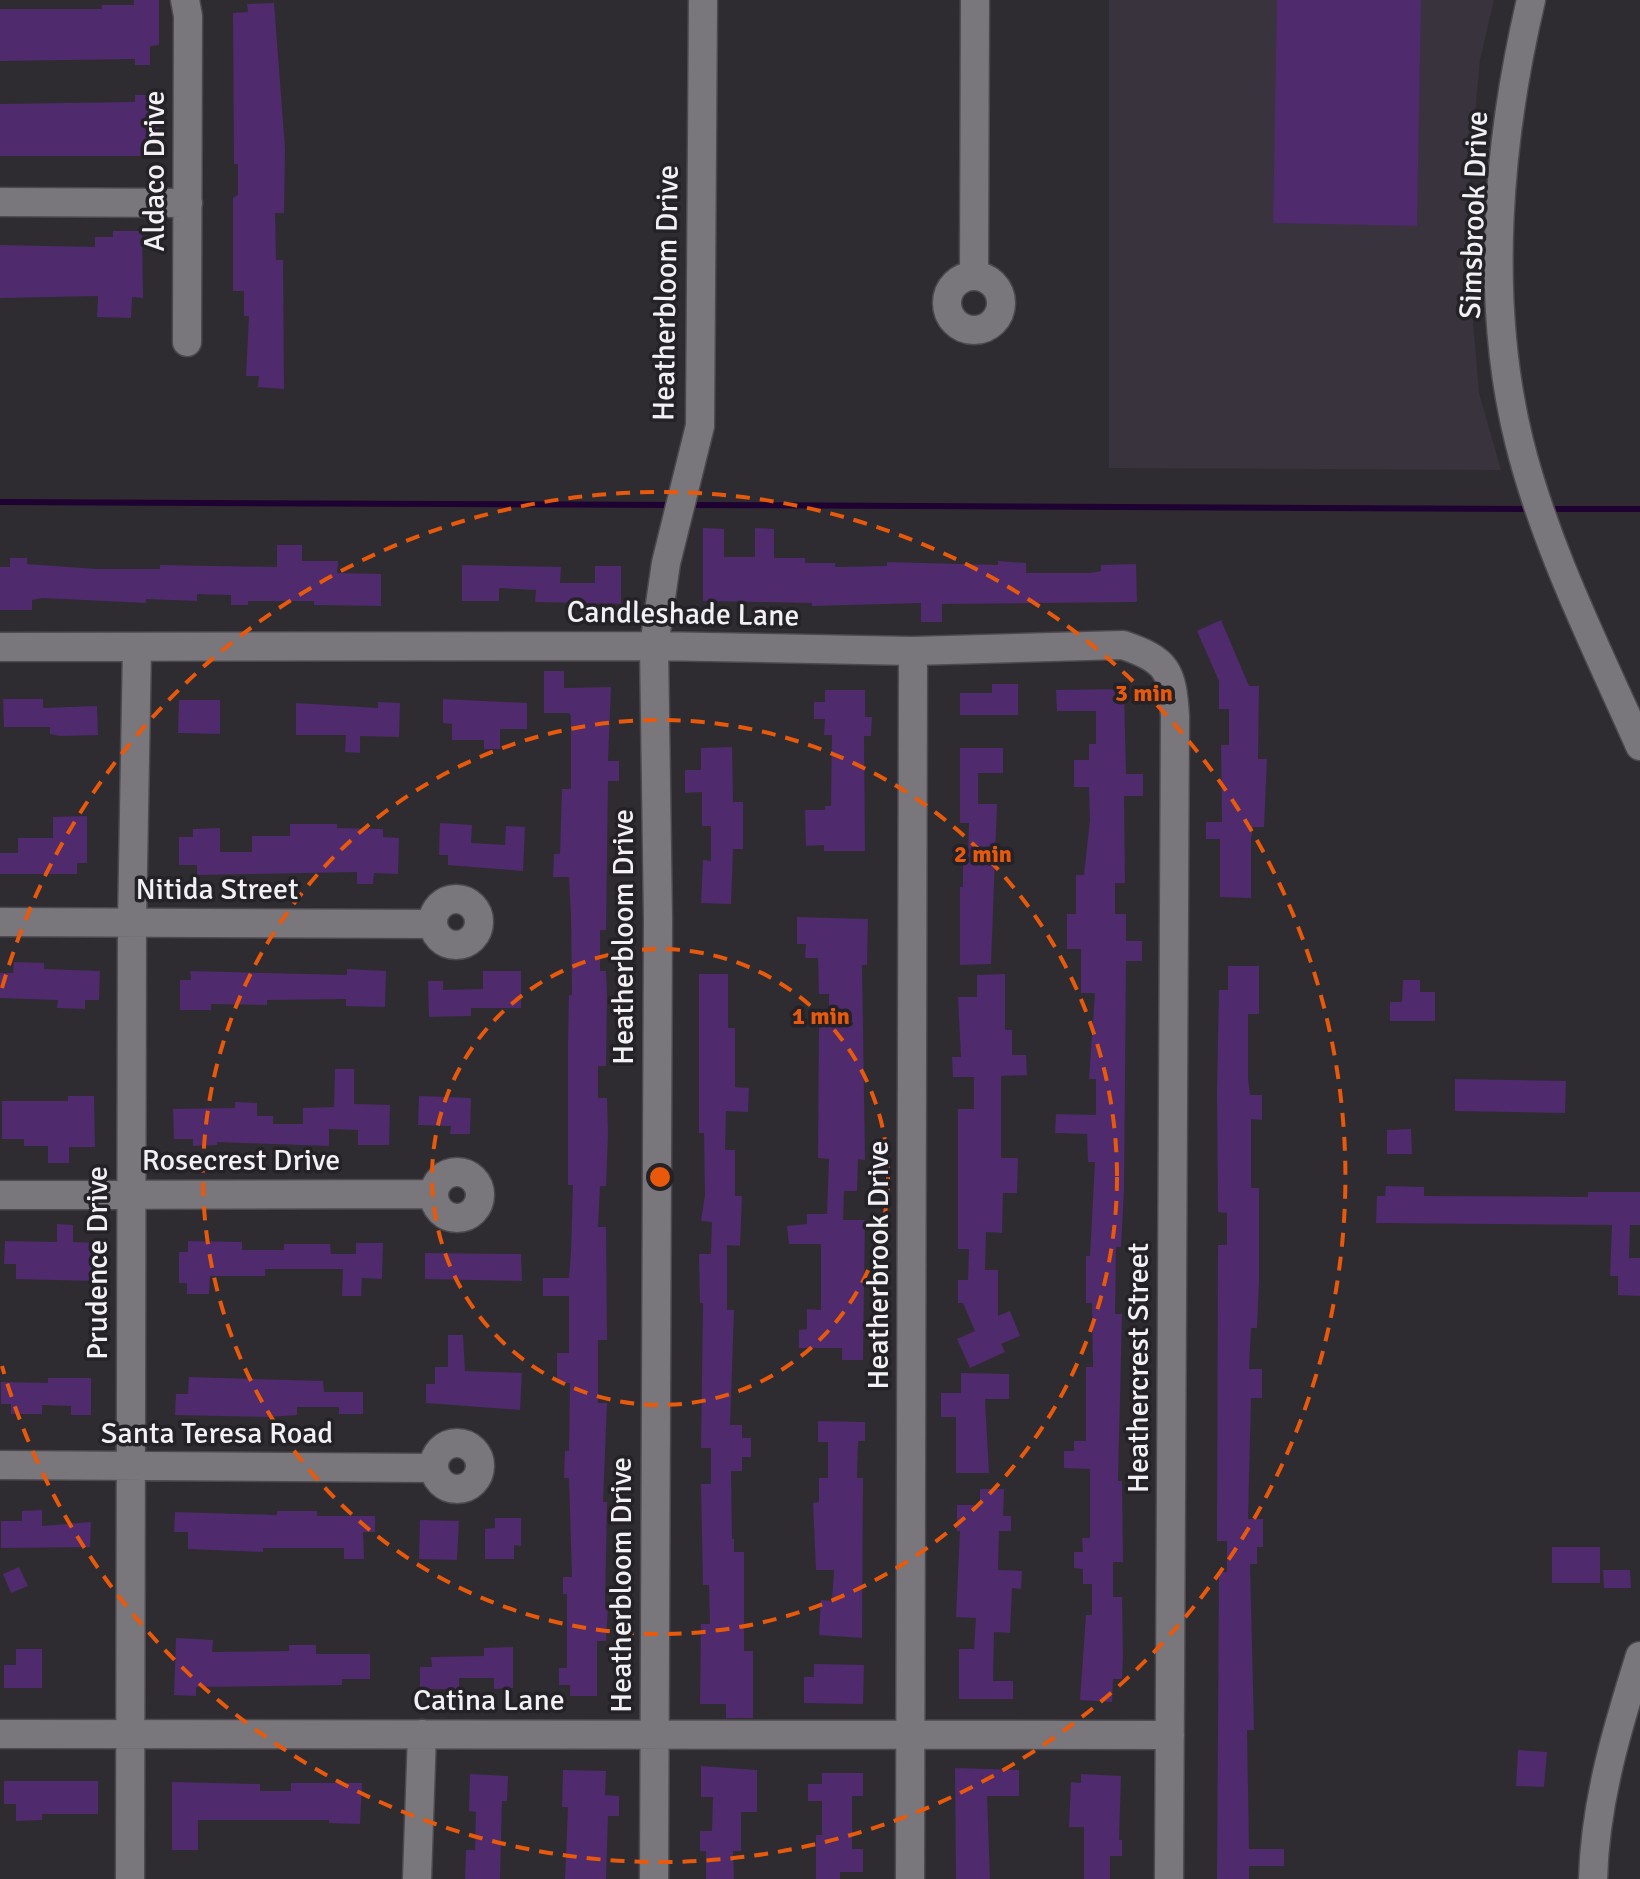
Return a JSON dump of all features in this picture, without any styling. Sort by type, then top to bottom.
[{"type":"street","name":"Aldaco Drive","points":[[185,0],[188,16],[187,342]]},
{"type":"street","name":"Heatherbloom Drive","points":[[654,1879],[658,920],[654,646],[657,603],[700,426],[703,387],[703,0]]},
{"type":"street","points":[[974,276],[975,0]]},
{"type":"street","name":"Simsbrook Drive","points":[[1531,0],[1520,48],[1508,129],[1500,265],[1504,351],[1511,399],[1531,484],[1546,525],[1640,746]]},
{"type":"street","points":[[0,202],[188,203]]},
{"type":"street","name":"Candleshade Lane","points":[[0,647],[654,646],[913,651],[1123,645],[1154,655],[1173,683],[1174,858]]},
{"type":"street","name":"Prudence Drive","points":[[130,1879],[132,923],[137,648]]},
{"type":"street","name":"Heatherbrook Drive","points":[[910,1879],[913,651]]},
{"type":"street","name":"Heathercrest Street","points":[[1169,1879],[1174,858]]},
{"type":"street","name":"Nitida Street","points":[[0,922],[433,924]]},
{"type":"street","name":"Rosecrest Drive","points":[[0,1195],[433,1194]]},
{"type":"street","name":"Santa Teresa Road","points":[[0,1465],[434,1468]]},
{"type":"street","points":[[1593,1879],[1594,1842],[1604,1784],[1640,1656]]},
{"type":"street","name":"Catina Lane","points":[[0,1734],[1170,1735]]},
{"type":"street","points":[[417,1879],[422,1734]]},
{"type":"shaded area","points":[[1109,0],[1494,0],[1480,60],[1470,168],[1469,274],[1479,393],[1501,470],[1109,468]]},
{"type":"building","points":[[134,0],[159,0],[159,45],[150,46],[150,65],[135,65],[135,59],[0,61],[0,9],[102,9],[102,5],[134,5]]},
{"type":"building","points":[[1277,0],[1421,0],[1417,226],[1273,223]]},
{"type":"building","points":[[274,3],[285,148],[284,213],[275,213],[276,260],[283,260],[284,389],[258,387],[259,376],[246,376],[249,316],[244,316],[244,291],[233,291],[233,198],[238,195],[238,164],[234,164],[233,13],[248,12],[247,4]]},
{"type":"building","points":[[135,95],[152,95],[152,113],[159,113],[158,147],[149,146],[149,156],[0,156],[0,104],[135,102]]},
{"type":"building","points":[[113,231],[142,231],[143,298],[132,297],[131,318],[97,317],[98,296],[0,298],[0,245],[95,247],[95,237],[113,237]]},
{"type":"building","points":[[703,528],[724,529],[724,557],[755,557],[755,528],[774,529],[774,558],[805,558],[805,563],[835,563],[835,567],[887,566],[887,562],[998,565],[998,561],[1026,563],[1026,573],[1090,573],[1101,571],[1101,565],[1136,564],[1137,602],[942,604],[942,622],[921,622],[921,603],[812,606],[812,603],[703,601]]},
{"type":"building","points":[[277,545],[302,545],[302,561],[338,561],[337,573],[381,574],[381,606],[314,605],[314,601],[248,601],[248,605],[231,605],[231,595],[197,594],[197,601],[146,599],[146,603],[42,598],[32,600],[32,610],[0,610],[0,567],[10,567],[10,558],[27,558],[27,564],[96,569],[160,569],[160,565],[277,567]]},
{"type":"building","points":[[462,565],[561,567],[560,583],[595,583],[595,566],[621,566],[621,604],[535,602],[536,590],[499,588],[499,601],[462,601]]},
{"type":"building","points":[[1221,620],[1249,686],[1259,686],[1258,759],[1267,759],[1264,827],[1253,827],[1251,839],[1251,898],[1220,897],[1220,839],[1206,839],[1206,822],[1222,822],[1221,745],[1229,745],[1229,709],[1219,709],[1219,681],[1197,631]]},
{"type":"building","points":[[544,671],[564,671],[564,688],[611,687],[608,761],[619,761],[619,781],[608,781],[606,930],[600,930],[600,971],[606,971],[607,996],[606,1066],[598,1066],[598,1098],[607,1098],[608,1134],[606,1186],[600,1186],[598,1227],[606,1227],[607,1340],[598,1340],[598,1403],[607,1403],[603,1502],[607,1502],[605,1606],[608,1606],[606,1641],[597,1641],[597,1696],[570,1696],[570,1685],[559,1685],[559,1668],[567,1668],[567,1594],[563,1594],[563,1577],[572,1577],[569,1478],[564,1478],[565,1451],[569,1451],[570,1383],[557,1383],[557,1353],[569,1353],[569,1296],[543,1296],[543,1278],[569,1278],[571,1252],[573,1185],[568,1185],[568,1041],[569,995],[572,995],[571,916],[569,877],[553,877],[554,854],[560,854],[562,789],[571,789],[571,716],[569,713],[544,713]]},
{"type":"building","points":[[992,684],[1018,684],[1018,715],[960,715],[960,693],[992,693]]},
{"type":"building","points":[[1124,689],[1126,774],[1143,774],[1143,796],[1124,796],[1125,883],[1115,883],[1115,914],[1126,914],[1126,941],[1142,941],[1142,961],[1126,961],[1124,1190],[1121,1247],[1116,1247],[1115,1314],[1122,1314],[1118,1481],[1122,1481],[1123,1562],[1113,1562],[1113,1597],[1122,1597],[1123,1656],[1122,1679],[1113,1679],[1112,1702],[1080,1700],[1086,1615],[1092,1615],[1092,1584],[1083,1584],[1083,1569],[1074,1568],[1074,1552],[1083,1552],[1082,1538],[1090,1538],[1090,1469],[1064,1468],[1064,1451],[1074,1451],[1074,1441],[1086,1441],[1086,1367],[1093,1367],[1092,1303],[1086,1303],[1086,1256],[1090,1256],[1095,1162],[1088,1162],[1087,1134],[1055,1133],[1056,1114],[1096,1115],[1096,1079],[1089,1079],[1095,993],[1081,993],[1081,949],[1067,949],[1067,914],[1076,914],[1076,875],[1084,875],[1090,820],[1089,787],[1074,787],[1074,760],[1089,760],[1089,744],[1096,744],[1096,711],[1057,711],[1056,690]]},
{"type":"building","points":[[825,690],[865,690],[865,717],[872,717],[871,736],[864,736],[865,851],[824,851],[824,845],[806,846],[805,810],[825,810],[825,806],[831,806],[832,735],[824,735],[825,719],[814,719],[814,702],[825,702]]},
{"type":"building","points":[[3,699],[43,699],[43,708],[97,706],[98,735],[60,736],[50,734],[50,727],[4,727]]},
{"type":"building","points":[[443,699],[527,703],[527,729],[500,729],[500,749],[484,749],[484,740],[452,740],[452,724],[443,723]]},
{"type":"building","points":[[179,700],[220,700],[220,734],[178,733]]},
{"type":"building","points":[[378,702],[400,703],[399,737],[360,736],[360,753],[345,752],[346,735],[296,735],[296,703],[378,708]]},
{"type":"building","points":[[732,747],[733,802],[743,802],[743,849],[733,849],[731,904],[701,903],[703,860],[711,861],[711,826],[702,826],[702,792],[685,793],[685,770],[701,770],[701,748]]},
{"type":"building","points":[[960,748],[1003,748],[1003,773],[978,773],[978,804],[997,804],[991,964],[960,965],[960,887],[963,887],[963,857],[968,857],[969,823],[960,823]]},
{"type":"building","points":[[87,816],[87,863],[77,863],[77,874],[0,874],[0,853],[18,853],[18,838],[53,838],[53,817]]},
{"type":"building","points":[[440,823],[472,825],[471,843],[505,845],[506,826],[525,827],[523,871],[448,865],[448,855],[439,855]]},
{"type":"building","points":[[290,824],[337,824],[337,828],[383,829],[383,837],[399,838],[398,874],[374,873],[373,884],[357,884],[357,872],[197,875],[197,865],[179,865],[179,837],[193,837],[193,829],[220,828],[220,852],[252,852],[252,836],[290,836]]},
{"type":"building","points":[[797,917],[868,919],[867,965],[862,965],[865,1160],[858,1159],[857,1191],[844,1191],[843,1220],[865,1220],[863,1360],[842,1360],[842,1348],[799,1348],[799,1330],[807,1329],[807,1309],[821,1310],[821,1244],[789,1244],[787,1226],[807,1224],[807,1214],[827,1214],[829,1159],[818,1158],[819,1027],[829,1027],[829,994],[819,994],[818,958],[805,958],[806,944],[797,944]]},
{"type":"building","points":[[14,962],[44,963],[44,969],[100,971],[99,1000],[85,1000],[85,1009],[57,1008],[58,1000],[0,998],[0,973],[13,973]]},
{"type":"building","points":[[1228,966],[1259,966],[1259,1014],[1248,1014],[1250,1095],[1262,1095],[1262,1120],[1251,1119],[1251,1188],[1259,1188],[1259,1281],[1257,1328],[1251,1328],[1249,1369],[1262,1369],[1262,1398],[1251,1398],[1248,1519],[1263,1519],[1263,1547],[1257,1547],[1257,1564],[1250,1564],[1254,1730],[1247,1730],[1249,1849],[1284,1849],[1284,1866],[1249,1866],[1249,1879],[1217,1879],[1219,1572],[1227,1572],[1227,1541],[1217,1541],[1218,1245],[1227,1245],[1227,1213],[1218,1212],[1217,1092],[1219,990],[1228,990]]},
{"type":"building","points":[[347,969],[386,971],[385,1007],[346,1006],[346,999],[267,1000],[267,1005],[211,1004],[211,1010],[180,1010],[180,980],[191,980],[190,971],[347,975]]},
{"type":"building","points":[[483,971],[521,971],[521,1008],[471,1008],[471,1016],[429,1017],[428,981],[443,981],[443,990],[483,989]]},
{"type":"building","points":[[699,974],[728,974],[728,1028],[735,1028],[735,1087],[749,1088],[748,1112],[726,1111],[725,1150],[735,1150],[735,1196],[742,1196],[740,1246],[727,1245],[727,1310],[734,1310],[730,1425],[742,1425],[742,1438],[751,1438],[751,1457],[742,1457],[742,1471],[731,1471],[734,1552],[744,1552],[744,1651],[753,1651],[753,1718],[726,1718],[726,1704],[700,1704],[701,1624],[710,1624],[709,1585],[703,1585],[701,1484],[711,1484],[711,1448],[701,1448],[703,1303],[700,1303],[699,1254],[711,1254],[712,1222],[701,1221],[705,1195],[704,1133],[699,1133]]},
{"type":"building","points":[[1005,974],[1005,1030],[1012,1030],[1012,1055],[1026,1055],[1027,1075],[1001,1076],[1001,1158],[1018,1158],[1017,1193],[1003,1193],[1002,1233],[986,1232],[985,1270],[998,1270],[998,1316],[1010,1311],[1020,1336],[1001,1344],[1005,1352],[970,1368],[957,1339],[975,1331],[963,1303],[958,1303],[958,1280],[968,1280],[969,1249],[958,1249],[958,1109],[974,1109],[974,1077],[953,1077],[952,1057],[961,1057],[958,997],[977,997],[977,975]]},
{"type":"building","points":[[1403,980],[1420,980],[1420,992],[1435,992],[1435,1021],[1390,1021],[1390,1002],[1402,1002]]},
{"type":"building","points":[[335,1069],[354,1069],[354,1104],[390,1105],[389,1145],[358,1145],[358,1130],[329,1129],[329,1146],[217,1142],[217,1145],[193,1146],[193,1139],[174,1139],[173,1109],[235,1108],[235,1102],[257,1103],[257,1116],[273,1116],[273,1124],[303,1124],[303,1108],[334,1107]]},
{"type":"building","points":[[1455,1079],[1566,1081],[1565,1113],[1455,1111]]},
{"type":"building","points":[[68,1096],[94,1096],[95,1147],[69,1147],[69,1163],[48,1163],[48,1146],[24,1146],[24,1139],[2,1139],[2,1101],[68,1101]]},
{"type":"building","points":[[419,1096],[471,1098],[470,1134],[450,1134],[451,1126],[418,1125]]},
{"type":"building","points":[[1411,1129],[1412,1154],[1387,1154],[1387,1130]]},
{"type":"building","points":[[1386,1186],[1424,1187],[1424,1196],[1588,1197],[1588,1192],[1640,1192],[1640,1225],[1630,1225],[1629,1258],[1640,1258],[1640,1296],[1618,1295],[1618,1276],[1610,1276],[1612,1225],[1376,1223],[1377,1196],[1385,1196]]},
{"type":"building","points":[[57,1224],[73,1225],[73,1242],[95,1243],[94,1281],[16,1279],[16,1264],[4,1264],[5,1241],[57,1242]]},
{"type":"building","points":[[188,1241],[242,1242],[242,1250],[284,1250],[284,1244],[330,1244],[331,1254],[356,1254],[356,1243],[383,1243],[382,1279],[362,1278],[361,1296],[342,1296],[343,1269],[265,1269],[265,1276],[210,1276],[209,1294],[187,1294],[187,1283],[179,1283],[179,1252],[188,1252]]},
{"type":"building","points":[[425,1253],[521,1254],[522,1281],[425,1279]]},
{"type":"building","points":[[448,1335],[463,1335],[465,1371],[522,1373],[520,1410],[426,1403],[426,1384],[435,1384],[435,1367],[448,1367]]},
{"type":"building","points":[[961,1373],[1009,1374],[1009,1399],[985,1399],[989,1473],[956,1473],[956,1417],[941,1417],[941,1393],[961,1393]]},
{"type":"building","points":[[189,1377],[323,1381],[324,1392],[363,1392],[363,1414],[339,1414],[339,1407],[297,1407],[297,1415],[269,1417],[175,1415],[176,1394],[188,1394]]},
{"type":"building","points":[[48,1378],[91,1378],[91,1415],[71,1415],[71,1406],[42,1405],[42,1414],[11,1414],[11,1404],[1,1404],[1,1382],[48,1383]]},
{"type":"building","points":[[818,1421],[865,1422],[865,1441],[858,1441],[857,1478],[863,1478],[862,1638],[819,1635],[821,1600],[832,1601],[834,1570],[816,1570],[813,1503],[819,1502],[819,1478],[828,1478],[828,1442],[818,1442]]},
{"type":"building","points":[[980,1489],[1004,1489],[1003,1516],[1011,1516],[1011,1531],[999,1531],[998,1570],[1022,1571],[1021,1589],[1012,1588],[1010,1633],[994,1632],[993,1681],[1013,1681],[1013,1699],[959,1699],[959,1649],[974,1649],[976,1618],[956,1617],[960,1531],[957,1531],[957,1505],[980,1505]]},
{"type":"building","points":[[42,1510],[42,1526],[91,1522],[90,1547],[1,1548],[1,1521],[22,1521],[22,1511]]},
{"type":"building","points":[[277,1511],[317,1511],[317,1516],[375,1516],[375,1532],[363,1532],[364,1559],[344,1559],[344,1548],[263,1548],[263,1552],[188,1549],[188,1532],[174,1532],[175,1512],[277,1515]]},
{"type":"building","points":[[495,1518],[521,1518],[521,1546],[514,1545],[514,1559],[485,1559],[485,1529],[495,1528]]},
{"type":"building","points":[[420,1520],[459,1521],[457,1560],[419,1559]]},
{"type":"building","points":[[1552,1547],[1600,1547],[1600,1583],[1552,1583]]},
{"type":"building","points":[[19,1567],[28,1586],[11,1593],[3,1574]]},
{"type":"building","points":[[1603,1570],[1630,1570],[1631,1588],[1604,1588]]},
{"type":"building","points":[[176,1638],[213,1640],[212,1652],[289,1651],[289,1645],[316,1645],[316,1654],[370,1654],[370,1679],[342,1679],[342,1685],[196,1687],[196,1696],[174,1695]]},
{"type":"building","points":[[513,1647],[513,1688],[494,1689],[494,1678],[459,1678],[459,1689],[420,1689],[420,1667],[432,1667],[431,1657],[484,1656],[484,1648]]},
{"type":"building","points":[[16,1649],[42,1649],[42,1688],[4,1688],[4,1665],[16,1665]]},
{"type":"building","points":[[814,1664],[864,1665],[863,1704],[804,1703],[804,1677],[814,1677]]},
{"type":"building","points":[[1518,1750],[1547,1752],[1544,1787],[1516,1786]]},
{"type":"building","points":[[701,1766],[757,1770],[757,1812],[741,1812],[741,1851],[733,1851],[734,1879],[706,1879],[706,1851],[700,1851],[700,1831],[712,1831],[713,1797],[701,1797]]},
{"type":"building","points":[[955,1768],[1019,1770],[1019,1796],[987,1796],[990,1879],[956,1879]]},
{"type":"building","points":[[563,1770],[606,1771],[605,1795],[619,1796],[619,1816],[608,1816],[606,1879],[565,1879],[568,1807],[562,1807]]},
{"type":"building","points":[[822,1773],[863,1773],[863,1796],[852,1796],[852,1849],[863,1849],[863,1872],[840,1872],[840,1879],[816,1879],[816,1835],[822,1835],[822,1801],[808,1801],[808,1784],[822,1784]]},
{"type":"building","points":[[470,1774],[508,1776],[507,1801],[502,1801],[500,1879],[465,1879],[466,1850],[475,1850],[476,1812],[469,1811]]},
{"type":"building","points":[[1081,1774],[1121,1776],[1119,1840],[1122,1840],[1122,1856],[1110,1856],[1110,1879],[1084,1879],[1084,1827],[1069,1827],[1071,1782],[1081,1783]]},
{"type":"building","points":[[4,1781],[98,1781],[98,1814],[42,1814],[42,1820],[16,1821],[16,1804],[4,1804]]},
{"type":"building","points":[[172,1782],[260,1784],[260,1791],[291,1791],[291,1783],[362,1783],[360,1824],[329,1823],[329,1820],[198,1820],[198,1850],[172,1850]]},
{"type":"waterway","points":[[0,502],[672,505]]},
{"type":"waterway","points":[[688,505],[1532,509]]},
{"type":"waterway","points":[[1548,509],[1640,509]]}]
